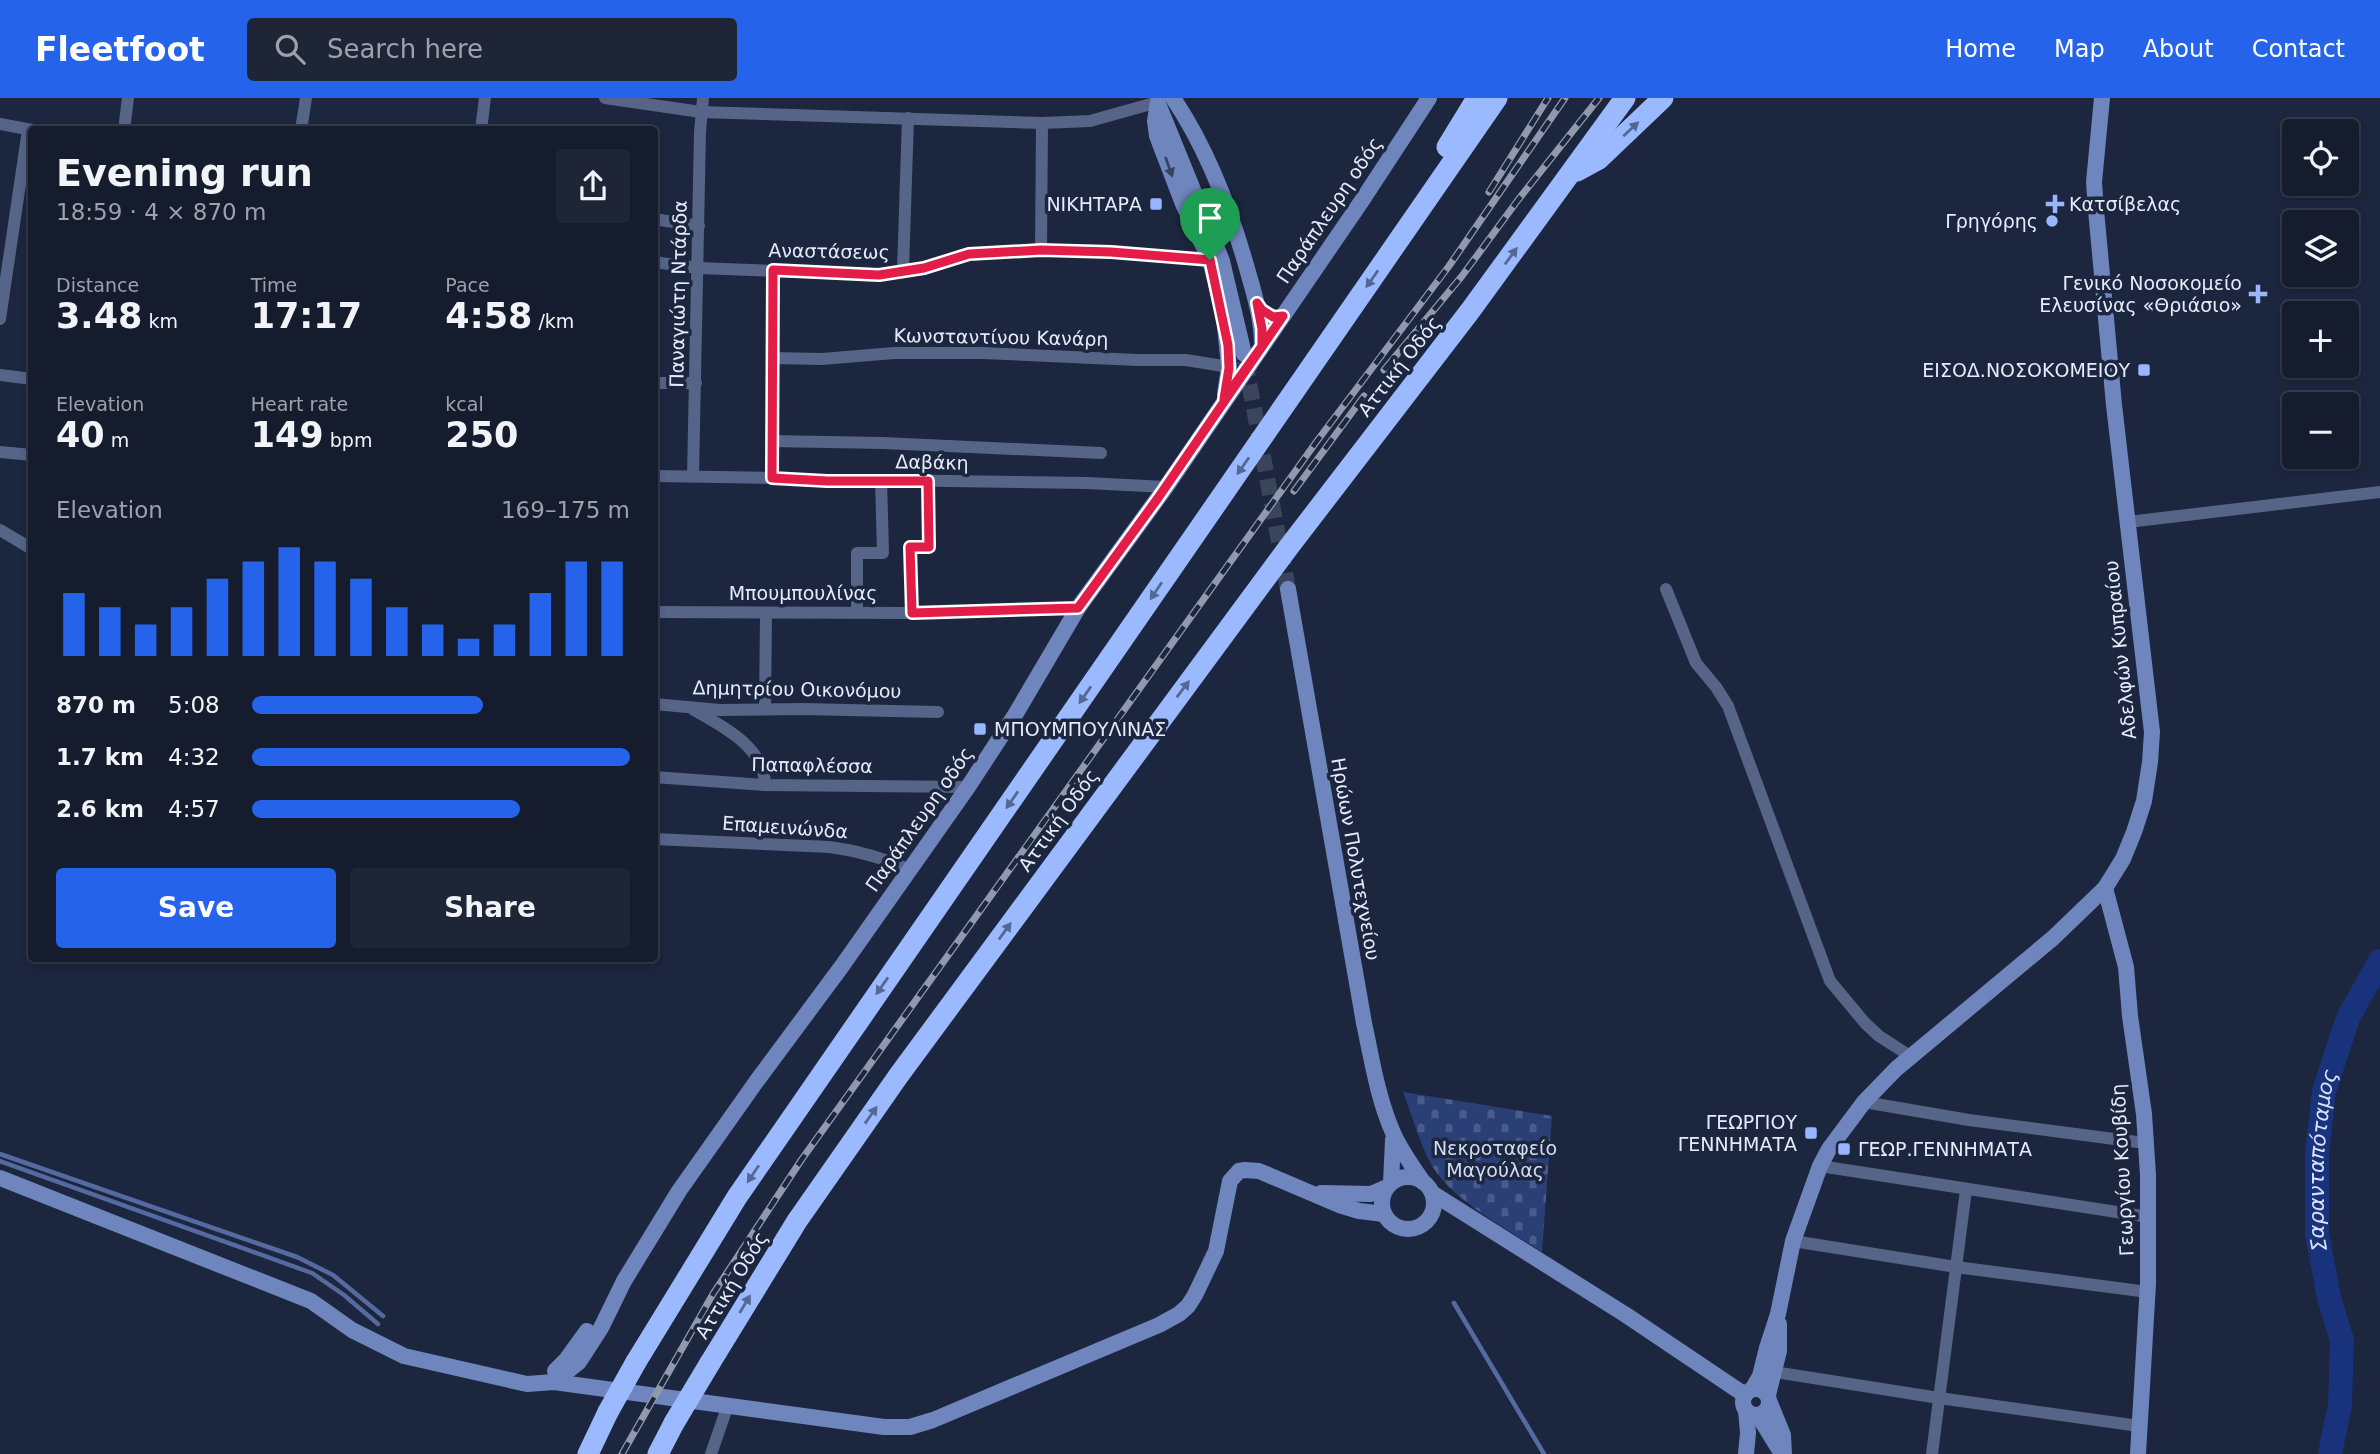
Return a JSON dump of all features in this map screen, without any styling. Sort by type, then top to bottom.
[{"type":"highway","points":[[1411,222],[1438,160],[1477,98]]},
{"type":"highway","name":"Αττική Οδός","points":[[587,1454],[636,1362],[737,1197],[1497,98]]},
{"type":"highway","name":"Αττική Οδός","points":[[658,1454],[674,1423],[797,1221],[899,1075],[1288,548],[1470,311],[1625,98]]},
{"type":"highway","points":[[1570,175],[1599,159],[1663,98]]},
{"type":"street","points":[[124,126],[128,98]]},
{"type":"street","points":[[302,126],[306,98]]},
{"type":"street","points":[[482,126],[485,98]]},
{"type":"street","name":"Παναγιώτη Ντάρδα","points":[[693,476],[703,98]]},
{"type":"street","name":"Παράπλευρη οδός","points":[[549,1383],[579,1362],[679,1191],[968,787],[1015,715],[1078,608],[1166,487],[1429,98]]},
{"type":"street","points":[[610,99],[701,112],[1042,123],[1090,121],[1162,99]]},
{"type":"street","points":[[1162,99],[1155,121],[1157,136],[1183,204],[1210,260],[1224,316],[1229,368],[1224,399]]},
{"type":"street","points":[[1162,99],[1203,150],[1223,199],[1244,256],[1257,303],[1262,346]]},
{"type":"street","points":[[1162,99],[1222,261],[1244,354]]},
{"type":"street","name":"Αδελφών Κυπραίου","points":[[1757,1401],[1760,1376],[1778,1314],[1793,1241],[1820,1166],[1846,1123],[1910,1056],[2053,938],[2105,888],[2123,859],[2144,801],[2152,732],[2095,210],[2094,182],[2103,103]]},
{"type":"street","points":[[903,270],[908,118]]},
{"type":"street","points":[[1041,250],[1042,123]]},
{"type":"street","points":[[0,124],[28,130]]},
{"type":"street","points":[[0,318],[28,143]]},
{"type":"street","points":[[658,220],[699,226]]},
{"type":"street","name":"Αναστάσεως","points":[[658,263],[698,268],[879,275],[924,268],[969,254],[1041,250],[1111,252],[1210,260]]},
{"type":"street","points":[[772,478],[773,270]]},
{"type":"street","points":[[1257,303],[1273,317],[1283,316]]},
{"type":"street","name":"Κωνσταντίνου Κανάρη","points":[[772,358],[822,359],[894,353],[983,353],[1186,360],[1229,368]]},
{"type":"street","points":[[0,375],[28,378]]},
{"type":"street","points":[[658,383],[696,383]]},
{"type":"street","points":[[771,441],[1101,453]]},
{"type":"street","points":[[0,452],[28,455]]},
{"type":"street","name":"Δαβάκη","points":[[658,476],[827,481],[1087,482],[1166,487]]},
{"type":"street","points":[[857,612],[857,553],[883,553],[881,480]]},
{"type":"street","points":[[912,613],[910,547],[929,547],[928,481]]},
{"type":"street","points":[[2128,522],[2380,492]]},
{"type":"street","points":[[0,530],[28,547]]},
{"type":"street","name":"Ηρώων Πολυτεχνείου","points":[[1288,589],[1364,1023],[1380,1093],[1393,1134],[1405,1156],[1427,1188],[1757,1401]]},
{"type":"street","points":[[1666,589],[1696,663],[1728,706],[1830,981],[1879,1037],[1910,1056]]},
{"type":"street","name":"Μπουμπουλίνας","points":[[658,612],[912,613],[1078,608]]},
{"type":"street","points":[[765,709],[766,613]]},
{"type":"street","name":"Δημητρίου Οικονόμου","points":[[658,704],[720,710],[939,712]]},
{"type":"street","points":[[687,706],[735,735],[749,747],[765,777],[765,785]]},
{"type":"street","name":"Παπαφλέσσα","points":[[658,778],[765,785],[968,787]]},
{"type":"street","name":"Επαμεινώνδα","points":[[658,839],[830,847],[871,855],[910,870]]},
{"type":"street","name":"Γεωργίου Κουβίδη","points":[[2105,888],[2126,967],[2144,1114],[2149,1217],[2148,1292],[2138,1454]]},
{"type":"street","points":[[1864,1102],[1969,1120],[2145,1143]]},
{"type":"street","name":"Ηρώων Πολυτεχνείου","points":[[1389,1185],[1394,1160],[1393,1134]]},
{"type":"street","points":[[1820,1166],[2149,1217]]},
{"type":"street","points":[[0,1178],[311,1301],[352,1330],[404,1356],[527,1384],[549,1383],[884,1427],[910,1427],[933,1420],[1160,1325],[1179,1314],[1188,1306],[1213,1259],[1230,1181],[1239,1171],[1259,1171],[1339,1205],[1384,1214]]},
{"type":"street","points":[[1312,1192],[1371,1194],[1404,1177],[1417,1179],[1427,1188],[1433,1207],[1427,1219],[1416,1227],[1402,1228],[1392,1223],[1384,1214],[1382,1205],[1383,1195],[1389,1185]]},
{"type":"street","points":[[1932,1454],[1966,1190]]},
{"type":"street","name":"Ηρώων Πολυτεχνείου","points":[[1427,1219],[1442,1215],[1460,1216],[1490,1230]]},
{"type":"street","points":[[1793,1241],[1956,1267],[2148,1292]]},
{"type":"street","name":"Αδελφών Κυπραίου","points":[[1757,1401],[1776,1372],[1780,1338],[1778,1314]]},
{"type":"street","points":[[1776,1372],[2139,1426]]},
{"type":"street","points":[[1751,1454],[1748,1424],[1757,1401]]},
{"type":"street","points":[[1757,1401],[1783,1454]]},
{"type":"street","points":[[711,1454],[728,1405]]},
{"type":"green space","name":"Νεκροταφείο Μαγούλας","points":[[1403,1092],[1552,1116],[1542,1252],[1466,1202],[1440,1177],[1423,1147]]},
{"type":"waterway","name":"Σαρανταπόταμος","points":[[2330,1454],[2340,1405],[2342,1340],[2329,1298],[2317,1233],[2317,1153],[2324,1091],[2348,1018],[2380,961]]},
{"type":"waterway","points":[[0,1154],[297,1257],[333,1275],[383,1316]]},
{"type":"waterway","points":[[0,1161],[312,1273],[344,1295],[378,1324]]},
{"type":"waterway","points":[[1454,1303],[1544,1454]]},
{"type":"tunnel","points":[[1245,361],[1288,589]]},
{"type":"railway","points":[[1489,192],[1548,98]]},
{"type":"railway","points":[[622,1454],[713,1294],[802,1159],[1317,441],[1449,266],[1565,98]]},
{"type":"railway","points":[[1384,370],[1462,276],[1599,98]]},
{"type":"railway","points":[[1294,491],[1364,396]]},
{"type":"place","name":"ΝΙΚΗΤΑΡΑ","points":[[1156,204]]},
{"type":"place","name":"Κατσίβελας","points":[[2055,204]]},
{"type":"place","name":"Γρηγόρης","points":[[2052,221]]},
{"type":"place","name":"Γενικό Νοσοκομείο Ελευσίνας «Θριάσιο»","points":[[2258,294]]},
{"type":"place","name":"ΕΙΣΟΔ.ΝΟΣΟΚΟΜΕΙΟΥ","points":[[2144,370]]},
{"type":"place","name":"ΜΠΟΥΜΠΟΥΛΙΝΑΣ","points":[[980,729]]},
{"type":"place","name":"ΓΕΩΡΓΙΟΥ ΓΕΝΝΗΜΑΤΑ","points":[[1811,1133]]},
{"type":"place","name":"ΓΕΩΡ.ΓΕΝΝΗΜΑΤΑ","points":[[1844,1149]]},
{"type":"route","points":[[1041,250],[1111,252],[1210,260],[1228,345],[1229,368],[1224,399],[1262,346],[1257,303],[1273,317],[1283,316],[1111,565],[1078,608],[912,613],[910,547],[929,547],[928,481],[772,478],[773,270],[879,275],[924,268],[969,254],[1041,250]]}]
